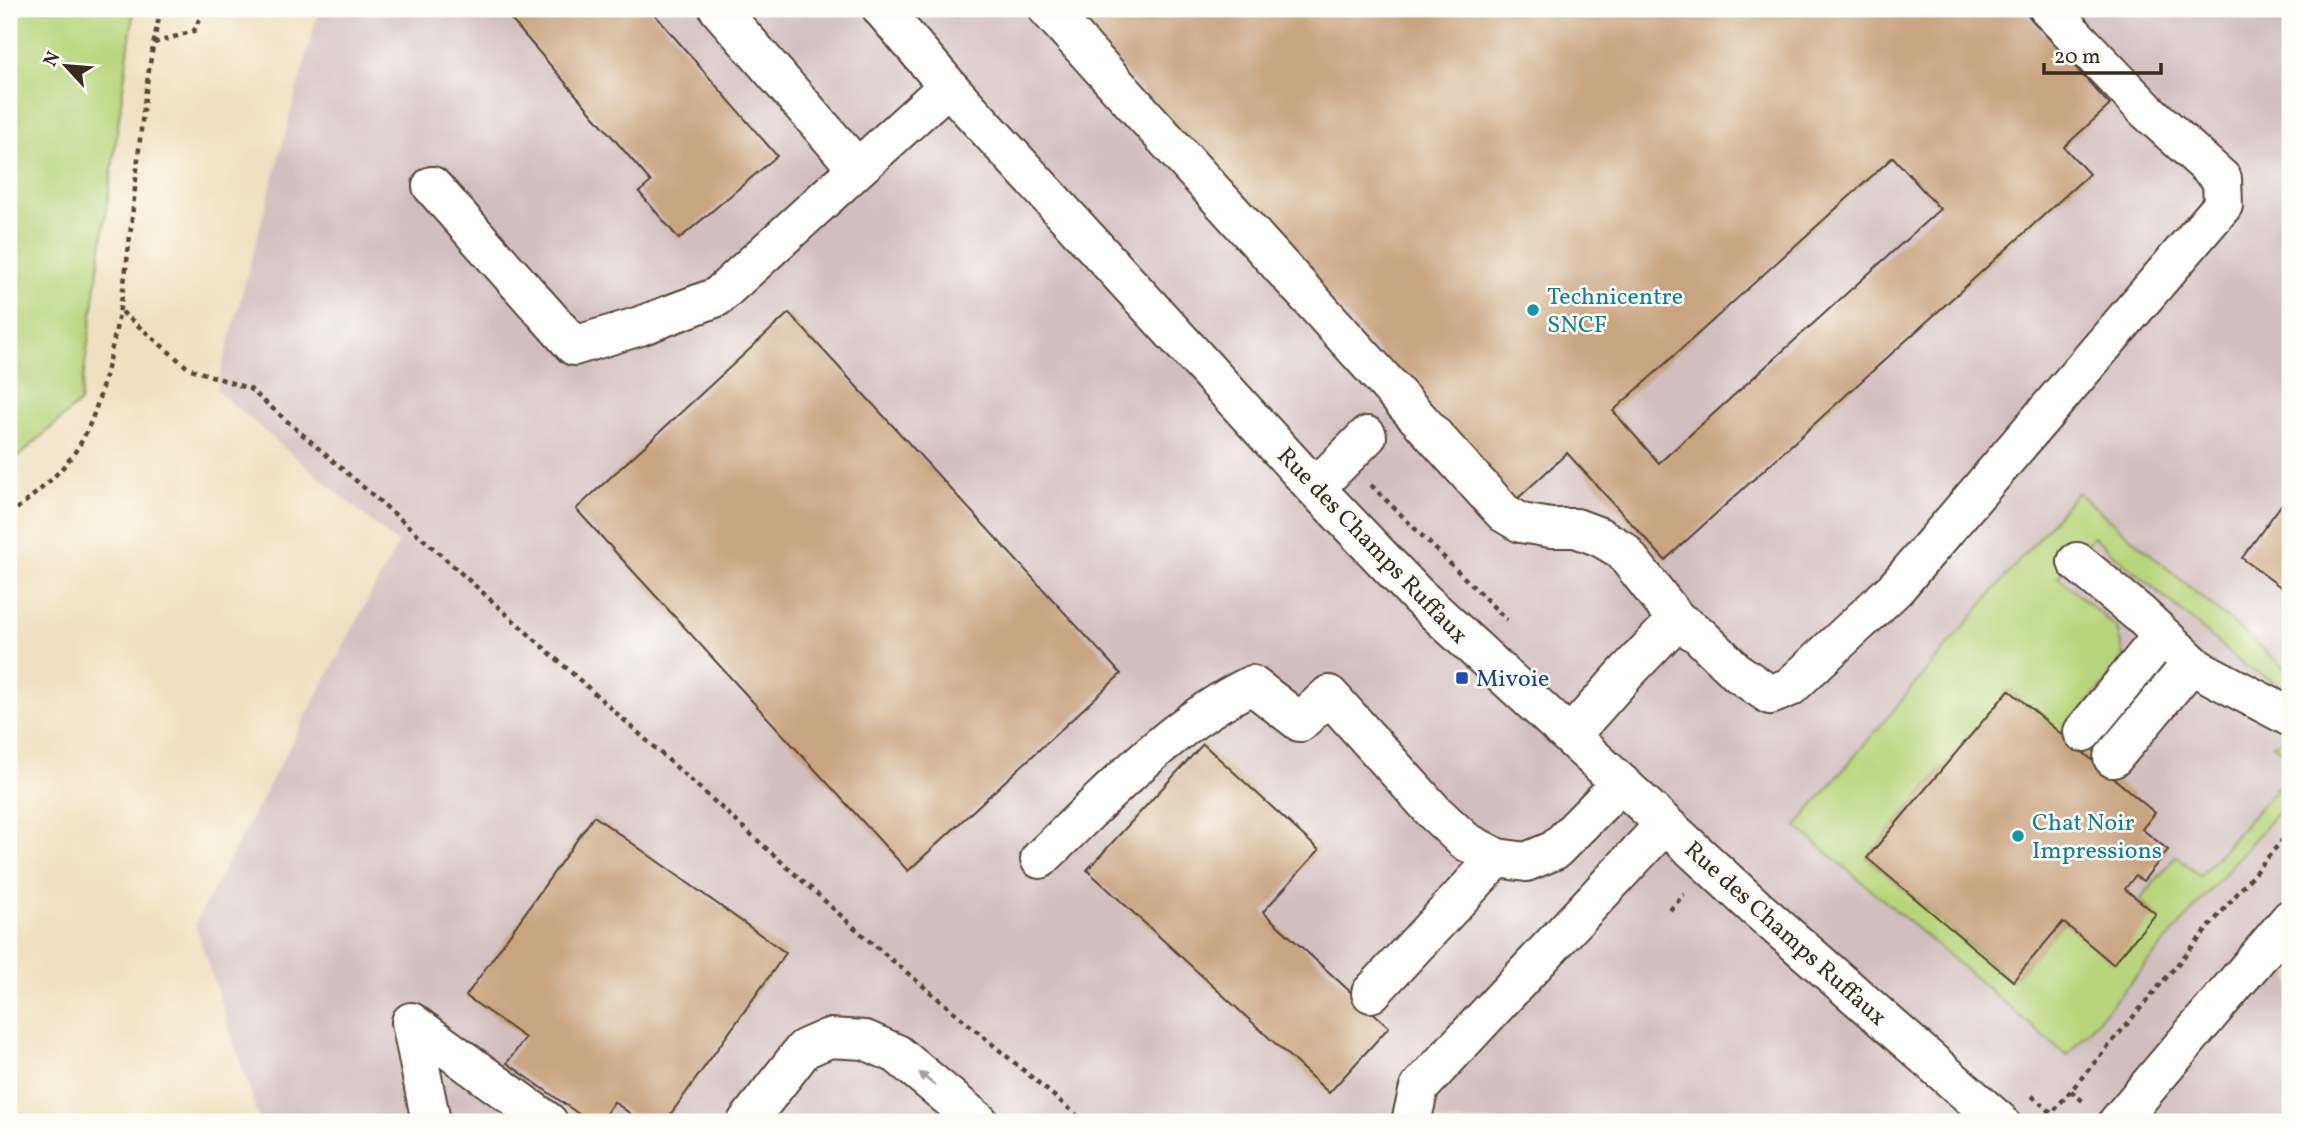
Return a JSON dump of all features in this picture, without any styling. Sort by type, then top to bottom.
[{"type":"street","points":[[719,9],[857,168]]},
{"type":"street","name":"Rue des Champs Ruffaux","points":[[882,9],[948,86],[1314,488],[1418,596],[1756,908],[2000,1122]]},
{"type":"street","points":[[1048,9],[1504,513],[1521,523],[1551,528],[1576,528],[1601,537],[1622,550],[1677,620],[1699,635],[1738,673],[1770,695],[1790,687],[1896,588],[2223,205],[2222,179],[2147,111],[2049,9]]},
{"type":"street","points":[[432,186],[574,346],[640,326],[717,297],[948,86]]},
{"type":"street","points":[[1314,488],[1356,448]]},
{"type":"street","points":[[2077,562],[2192,663],[2290,717]]},
{"type":"street","points":[[1570,736],[1677,620]]},
{"type":"street","points":[[2083,732],[2162,636]]},
{"type":"street","points":[[2113,758],[2192,663]]},
{"type":"street","points":[[1040,859],[1178,730],[1252,685],[1300,722],[1329,695],[1435,813],[1465,841],[1497,858],[1525,862],[1555,850],[1621,783]]},
{"type":"street","points":[[1411,1122],[1419,1088],[1665,824]]},
{"type":"street","points":[[1371,993],[1497,858]]},
{"type":"street","points":[[2118,1122],[2290,919]]},
{"type":"street","points":[[431,1122],[411,1022],[548,1122]]},
{"type":"street","points":[[747,1122],[804,1049],[828,1038],[865,1040],[897,1054],[979,1122]]},
{"type":"path","points":[[9,515],[45,486],[79,446],[98,404],[122,312],[153,43],[161,9]]},
{"type":"path","points":[[153,43],[194,31],[204,9]]},
{"type":"path","points":[[122,312],[188,368],[250,389],[421,537],[867,939],[1085,1122]]},
{"type":"path","points":[[1356,448],[1511,624]]},
{"type":"path","points":[[2052,1113],[2290,831]]},
{"type":"shaded area","points":[[319,9],[2290,9],[2290,1122],[260,1122],[195,924],[398,544],[216,390]]},
{"type":"green space","points":[[9,9],[134,9],[80,402],[9,465]]},
{"type":"green space","points":[[2077,492],[2290,672],[2290,690],[2245,666],[2093,536],[2058,577],[2117,628],[2124,657],[2063,736],[2009,690],[1867,858],[2012,981],[2063,922],[2155,914],[2140,900],[2176,856],[2200,876],[2290,773],[2290,798],[2067,1056],[1796,826]]},
{"type":"green space","points":[[2290,738],[2290,759],[2273,744]]},
{"type":"building","points":[[502,9],[650,9],[777,156],[679,239],[639,192],[651,182]]},
{"type":"building","name":"Technicentre SNCF","points":[[1068,9],[2022,9],[2110,105],[2064,147],[2089,174],[1665,560],[1567,453],[1515,501]],"holes":[[[1893,157],[1940,209],[1659,463],[1613,411]]]},
{"type":"building","points":[[789,313],[1121,674],[908,871],[576,509]]},
{"type":"building","points":[[2290,493],[2290,594],[2242,558]]},
{"type":"building","name":"Chat Noir Impressions","points":[[2009,690],[2155,813],[2142,829],[2168,850],[2143,881],[2135,876],[2125,889],[2156,914],[2113,964],[2063,922],[2013,981],[1867,858]]},
{"type":"building","points":[[1203,744],[1319,850],[1263,912],[1389,1027],[1329,1093],[1087,870]]},
{"type":"building","points":[[594,816],[786,953],[665,1122],[642,1122],[614,1102],[600,1122],[590,1122],[507,1063],[525,1038],[466,996]]},
{"type":"place","name":"Technicentre SNCF","points":[[1533,310]]},
{"type":"place","name":"Mivoie","points":[[1462,678]]},
{"type":"place","name":"Chat Noir Impressions","points":[[2018,836]]}]
